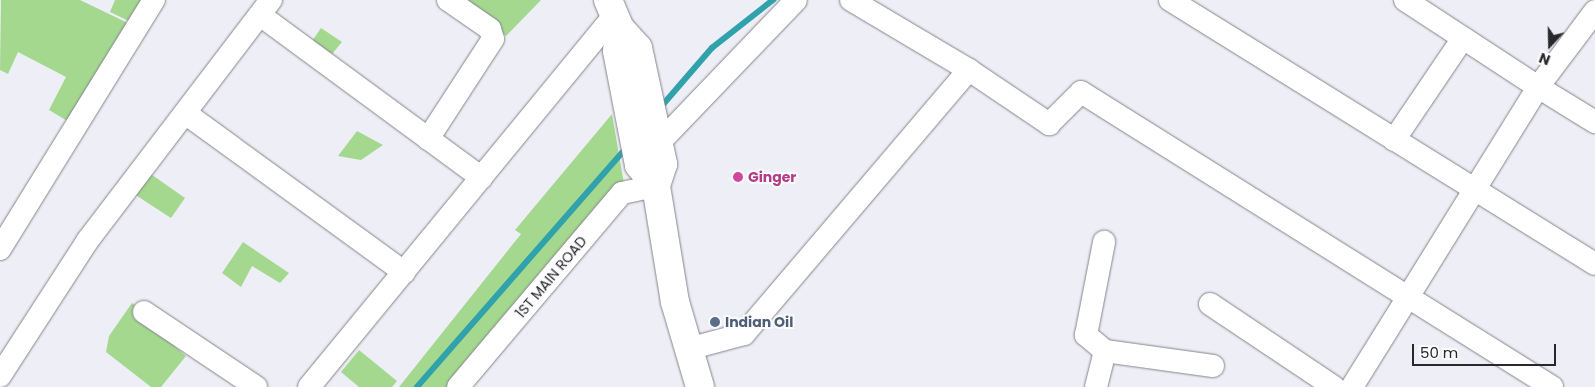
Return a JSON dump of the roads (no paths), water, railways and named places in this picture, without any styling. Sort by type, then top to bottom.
[{"type":"street","points":[[0,250],[154,0]]},
{"type":"street","points":[[428,138],[493,39],[490,29],[448,0]]},
{"type":"street","points":[[658,144],[796,0]]},
{"type":"street","points":[[851,0],[969,70],[1049,124],[1081,92],[1552,387]]},
{"type":"street","points":[[1170,0],[1473,190],[1595,264]]},
{"type":"street","points":[[1405,0],[1595,122]]},
{"type":"street","points":[[0,376],[88,240],[265,8],[428,138],[482,178]]},
{"type":"street","points":[[1352,387],[1538,87],[1595,11]]},
{"type":"street","points":[[614,14],[638,48],[663,164],[656,186],[675,302],[700,387]]},
{"type":"street","points":[[309,387],[482,178],[614,14]]},
{"type":"street","points":[[614,14],[617,51],[639,165],[656,186]]},
{"type":"street","points":[[1394,140],[1463,38]]},
{"type":"street","points":[[688,349],[744,334],[969,70]]},
{"type":"street","points":[[185,113],[404,272]]},
{"type":"street","name":"1ST MAIN ROAD","points":[[458,387],[622,194],[656,186]]},
{"type":"street","points":[[1104,242],[1086,335],[1105,351],[1213,366]]},
{"type":"street","points":[[1210,304],[1334,387]]},
{"type":"street","points":[[144,312],[256,387]]},
{"type":"street","points":[[1096,387],[1105,351]]},
{"type":"street","points":[[0,381],[10,387]]},
{"type":"waterway","points":[[660,108],[712,48],[773,0]]},
{"type":"waterway","points":[[417,387],[628,146]]},
{"type":"place","name":"Ginger","points":[[738,177]]},
{"type":"place","name":"Indian Oil","points":[[715,322]]}]
